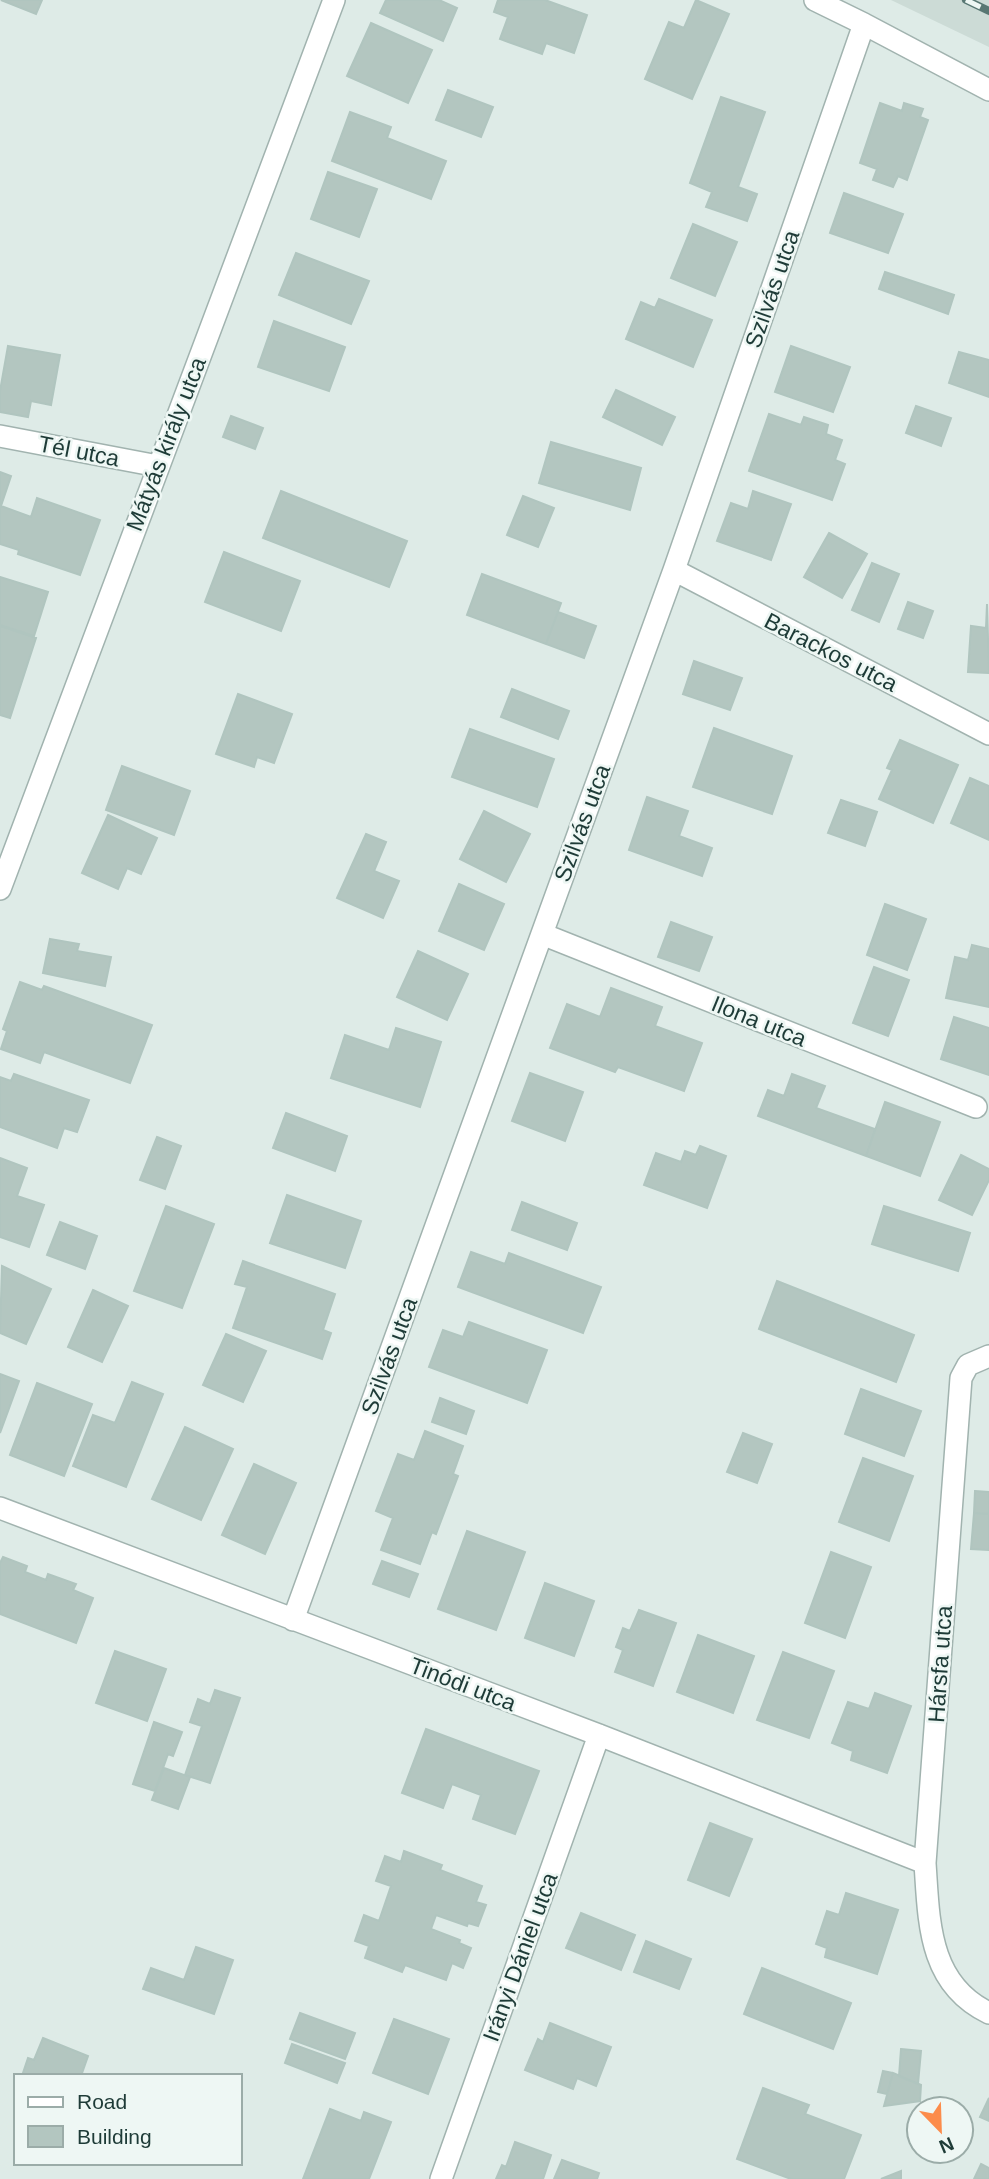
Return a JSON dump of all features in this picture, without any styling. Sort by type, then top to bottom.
[{"type":"street","name":"Mátyás király utca","points":[[0,889],[334,0]]},
{"type":"street","points":[[815,0],[989,90]]},
{"type":"street","name":"Szilvás utca","points":[[293,1620],[674,570],[864,23]]},
{"type":"street","name":"Tél utca","points":[[0,436],[158,466]]},
{"type":"street","name":"Barackos utca","points":[[674,570],[989,734]]},
{"type":"street","name":"Ilona utca","points":[[542,934],[976,1107]]},
{"type":"street","name":"Hársfa utca","points":[[989,1356],[968,1365],[961,1378],[925,1863],[933,1942],[941,1965],[958,1993],[974,2006],[989,2013]]},
{"type":"street","name":"Tinódi utca","points":[[0,1508],[599,1735],[925,1863]]},
{"type":"street","name":"Irányi Dániel utca","points":[[441,2179],[599,1735]]},
{"type":"shaded area","points":[[891,0],[989,0],[989,47]]},
{"type":"building","points":[[1,0],[42,0],[36,14]]},
{"type":"building","points":[[386,0],[439,0],[457,8],[443,41],[380,13]]},
{"type":"building","points":[[498,0],[545,0],[587,15],[574,53],[546,43],[542,54],[500,39],[508,17],[494,12]]},
{"type":"building","points":[[696,0],[729,14],[692,99],[645,79],[669,22],[684,28]]},
{"type":"building","points":[[371,23],[432,50],[408,103],[347,76]]},
{"type":"building","points":[[448,90],[493,107],[481,137],[436,120]]},
{"type":"building","points":[[721,97],[765,112],[738,187],[757,194],[747,221],[706,207],[712,192],[690,183]]},
{"type":"building","points":[[880,103],[902,111],[904,103],[923,109],[920,117],[928,120],[907,180],[898,176],[893,187],[873,180],[877,169],[860,163]]},
{"type":"building","points":[[350,112],[391,127],[387,138],[446,161],[431,199],[332,161]]},
{"type":"building","points":[[328,172],[377,189],[359,237],[311,219]]},
{"type":"building","points":[[844,193],[903,214],[888,253],[830,233]]},
{"type":"building","points":[[693,224],[737,242],[715,296],[671,278]]},
{"type":"building","points":[[296,253],[369,281],[351,324],[279,295]]},
{"type":"building","points":[[885,272],[954,295],[948,314],[879,289]]},
{"type":"building","points":[[659,299],[712,320],[693,367],[626,339],[641,302],[655,308]]},
{"type":"building","points":[[274,321],[345,347],[329,391],[258,367]]},
{"type":"building","points":[[8,346],[60,355],[51,405],[31,401],[28,417],[0,412],[0,391]]},
{"type":"building","points":[[791,346],[850,367],[833,412],[775,392]]},
{"type":"building","points":[[959,352],[989,360],[989,397],[949,383]]},
{"type":"building","points":[[616,390],[675,417],[662,445],[603,417]]},
{"type":"building","points":[[916,406],[951,418],[941,446],[906,433]]},
{"type":"building","points":[[769,414],[801,425],[804,417],[828,425],[826,434],[842,440],[835,460],[845,464],[832,500],[749,471]]},
{"type":"building","points":[[231,416],[263,428],[255,449],[223,437]]},
{"type":"building","points":[[551,442],[641,468],[630,510],[539,483]]},
{"type":"building","points":[[0,472],[11,476],[1,506],[31,517],[37,498],[100,520],[80,575],[18,554],[19,550],[0,544]]},
{"type":"building","points":[[281,491],[407,541],[389,587],[263,538]]},
{"type":"building","points":[[753,491],[791,504],[771,560],[717,541],[731,503],[748,509]]},
{"type":"building","points":[[523,496],[554,508],[538,547],[507,535]]},
{"type":"building","points":[[829,533],[867,554],[842,598],[804,577]]},
{"type":"building","points":[[224,552],[300,581],[281,631],[205,602]]},
{"type":"building","points":[[872,563],[899,574],[879,622],[852,610]]},
{"type":"building","points":[[482,574],[561,603],[546,644],[467,615]]},
{"type":"building","points":[[0,577],[48,592],[34,636],[0,625]]},
{"type":"building","points":[[908,602],[933,611],[923,638],[898,629]]},
{"type":"building","points":[[987,604],[989,673],[968,672],[971,626],[986,628]]},
{"type":"building","points":[[558,612],[596,626],[584,658],[546,644]]},
{"type":"building","points":[[0,626],[36,638],[10,718],[0,715]]},
{"type":"building","points":[[694,661],[742,678],[730,710],[683,694]]},
{"type":"building","points":[[512,689],[569,711],[558,739],[501,717]]},
{"type":"building","points":[[238,694],[292,714],[274,763],[257,757],[254,767],[216,754]]},
{"type":"building","points":[[714,728],[792,756],[772,814],[693,787]]},
{"type":"building","points":[[470,729],[554,759],[537,807],[452,777]]},
{"type":"building","points":[[900,740],[958,765],[933,823],[879,799],[892,770],[887,768]]},
{"type":"building","points":[[122,766],[190,791],[174,835],[106,810]]},
{"type":"building","points":[[970,778],[989,786],[989,840],[951,823]]},
{"type":"building","points":[[647,797],[688,811],[679,836],[712,848],[702,876],[629,850]]},
{"type":"building","points":[[841,800],[877,812],[865,846],[828,833]]},
{"type":"building","points":[[484,811],[530,834],[506,882],[460,859]]},
{"type":"building","points":[[108,815],[157,838],[141,874],[127,868],[118,889],[82,873]]},
{"type":"building","points":[[366,834],[386,842],[374,871],[399,881],[383,918],[337,898]]},
{"type":"building","points":[[459,884],[504,904],[484,950],[439,931]]},
{"type":"building","points":[[885,904],[926,919],[907,970],[867,955]]},
{"type":"building","points":[[671,922],[712,937],[699,971],[658,957]]},
{"type":"building","points":[[50,939],[79,944],[77,951],[111,957],[105,986],[43,973]]},
{"type":"building","points":[[972,945],[989,949],[989,1007],[946,998],[955,957],[968,960]]},
{"type":"building","points":[[418,951],[468,974],[447,1020],[397,997]]},
{"type":"building","points":[[874,967],[909,980],[888,1036],[853,1023]]},
{"type":"building","points":[[20,982],[42,990],[44,986],[152,1025],[130,1083],[44,1052],[40,1063],[1,1049],[7,1031],[3,1029]]},
{"type":"building","points":[[611,988],[662,1007],[655,1026],[702,1043],[684,1091],[618,1067],[615,1072],[550,1048],[567,1004],[600,1017]]},
{"type":"building","points":[[954,1017],[989,1028],[989,1075],[941,1059]]},
{"type":"building","points":[[396,1028],[441,1042],[420,1107],[331,1078],[345,1035],[389,1050]]},
{"type":"building","points":[[530,1073],[583,1092],[565,1141],[512,1121]]},
{"type":"building","points":[[14,1074],[89,1100],[77,1132],[64,1128],[57,1148],[0,1127],[0,1077],[11,1081]]},
{"type":"building","points":[[792,1074],[825,1086],[816,1108],[875,1129],[866,1156],[758,1116],[768,1090],[784,1096]]},
{"type":"building","points":[[885,1102],[940,1122],[920,1176],[866,1156]]},
{"type":"building","points":[[286,1113],[347,1136],[335,1171],[273,1148]]},
{"type":"building","points":[[157,1137],[181,1146],[165,1189],[140,1180]]},
{"type":"building","points":[[700,1146],[726,1156],[707,1208],[644,1185],[656,1153],[681,1162],[685,1151],[696,1155]]},
{"type":"building","points":[[961,1155],[989,1169],[989,1180],[972,1215],[939,1200]]},
{"type":"building","points":[[0,1158],[27,1168],[17,1196],[44,1205],[29,1247],[0,1237]]},
{"type":"building","points":[[287,1195],[361,1221],[345,1268],[270,1243]]},
{"type":"building","points":[[522,1202],[577,1223],[567,1250],[512,1230]]},
{"type":"building","points":[[166,1206],[214,1224],[182,1308],[134,1291]]},
{"type":"building","points":[[884,1206],[970,1233],[958,1271],[872,1244]]},
{"type":"building","points":[[60,1222],[97,1236],[85,1269],[47,1255]]},
{"type":"building","points":[[471,1252],[505,1264],[509,1253],[601,1287],[583,1333],[458,1287]]},
{"type":"building","points":[[243,1261],[335,1294],[323,1330],[331,1333],[322,1359],[233,1328],[247,1287],[235,1284]]},
{"type":"building","points":[[2,1266],[51,1289],[26,1344],[0,1333]]},
{"type":"building","points":[[777,1281],[914,1335],[896,1382],[759,1329]]},
{"type":"building","points":[[93,1290],[128,1306],[102,1362],[68,1347]]},
{"type":"building","points":[[469,1322],[547,1350],[527,1403],[429,1367],[443,1330],[463,1337]]},
{"type":"building","points":[[226,1334],[266,1351],[243,1402],[203,1385]]},
{"type":"building","points":[[0,1374],[19,1381],[0,1433]]},
{"type":"building","points":[[132,1382],[163,1394],[126,1487],[73,1466],[93,1415],[115,1423]]},
{"type":"building","points":[[37,1383],[92,1404],[64,1476],[10,1455]]},
{"type":"building","points":[[861,1389],[921,1411],[904,1456],[845,1434]]},
{"type":"building","points":[[440,1398],[474,1411],[466,1434],[432,1422]]},
{"type":"building","points":[[185,1427],[233,1449],[201,1520],[152,1499]]},
{"type":"building","points":[[425,1431],[463,1446],[453,1474],[458,1476],[436,1534],[432,1532],[420,1564],[381,1550],[393,1518],[376,1511],[398,1454],[414,1460]]},
{"type":"building","points":[[743,1433],[772,1444],[757,1483],[727,1472]]},
{"type":"building","points":[[863,1458],[913,1476],[889,1541],[839,1522]]},
{"type":"building","points":[[254,1464],[296,1483],[265,1554],[222,1535]]},
{"type":"building","points":[[975,1491],[989,1492],[989,1514],[974,1513]]},
{"type":"building","points":[[974,1513],[989,1514],[989,1550],[971,1549]]},
{"type":"building","points":[[467,1531],[525,1552],[496,1630],[438,1609]]},
{"type":"building","points":[[831,1552],[871,1567],[845,1638],[805,1623]]},
{"type":"building","points":[[3,1557],[27,1566],[25,1572],[46,1580],[48,1574],[76,1584],[73,1590],[93,1598],[76,1643],[0,1614],[0,1563]]},
{"type":"building","points":[[382,1561],[418,1574],[409,1597],[373,1584]]},
{"type":"building","points":[[545,1583],[594,1601],[574,1656],[525,1638]]},
{"type":"building","points":[[639,1610],[676,1623],[653,1686],[615,1672],[623,1650],[616,1647],[623,1628],[630,1631]]},
{"type":"building","points":[[698,1635],[754,1656],[733,1713],[677,1692]]},
{"type":"building","points":[[115,1651],[166,1669],[147,1721],[96,1703]]},
{"type":"building","points":[[783,1652],[834,1671],[809,1738],[757,1720]]},
{"type":"building","points":[[215,1690],[240,1698],[210,1783],[185,1775],[202,1726],[190,1722],[198,1699],[210,1704]]},
{"type":"building","points":[[875,1693],[911,1706],[887,1773],[851,1760],[853,1751],[832,1743],[848,1702],[869,1709]]},
{"type":"building","points":[[154,1722],[182,1732],[173,1756],[168,1754],[155,1791],[133,1784]]},
{"type":"building","points":[[426,1729],[539,1771],[515,1834],[473,1819],[481,1795],[452,1784],[443,1808],[402,1793]]},
{"type":"building","points":[[164,1768],[190,1777],[178,1809],[152,1800]]},
{"type":"building","points":[[710,1823],[752,1839],[729,1896],[688,1880]]},
{"type":"building","points":[[404,1851],[442,1865],[440,1870],[482,1886],[476,1902],[486,1905],[478,1926],[468,1923],[467,1926],[436,1915],[431,1929],[460,1940],[459,1943],[471,1948],[463,1968],[452,1963],[446,1980],[405,1965],[402,1972],[365,1958],[369,1946],[355,1941],[364,1915],[379,1921],[391,1886],[376,1881],[385,1856],[401,1862]]},
{"type":"building","points":[[846,1893],[898,1910],[877,1974],[825,1957],[827,1948],[816,1944],[827,1911],[839,1915]]},
{"type":"building","points":[[581,1913],[635,1935],[621,1970],[566,1948]]},
{"type":"building","points":[[646,1941],[691,1959],[679,1989],[634,1972]]},
{"type":"building","points":[[196,1947],[233,1960],[214,2014],[143,1989],[151,1968],[184,1980]]},
{"type":"building","points":[[762,1968],[851,2003],[833,2049],[744,2014]]},
{"type":"building","points":[[300,2013],[355,2033],[345,2059],[290,2039]]},
{"type":"building","points":[[394,2019],[449,2039],[428,2094],[373,2073]]},
{"type":"building","points":[[550,2023],[611,2047],[596,2086],[577,2078],[573,2089],[525,2070],[538,2039],[543,2042]]},
{"type":"building","points":[[43,2038],[88,2056],[82,2074],[23,2074],[28,2058],[34,2060]]},
{"type":"building","points":[[292,2044],[345,2063],[337,2083],[285,2063]]},
{"type":"building","points":[[901,2049],[921,2051],[918,2084],[899,2076]]},
{"type":"building","points":[[883,2071],[893,2073],[887,2094],[878,2092]]},
{"type":"building","points":[[893,2073],[921,2085],[920,2095],[905,2095],[905,2103],[884,2106]]},
{"type":"building","points":[[763,2088],[809,2105],[805,2114],[861,2135],[844,2179],[791,2179],[737,2159]]},
{"type":"building","points":[[989,2098],[989,2121],[980,2117]]},
{"type":"building","points":[[330,2109],[361,2121],[364,2112],[391,2122],[369,2179],[303,2179]]},
{"type":"building","points":[[515,2142],[551,2155],[543,2179],[496,2179],[502,2165],[506,2167]]},
{"type":"building","points":[[562,2160],[599,2173],[597,2179],[554,2179]]},
{"type":"building","points":[[981,2164],[989,2168],[989,2179],[974,2179]]},
{"type":"building","points":[[901,2171],[901,2179],[881,2179]]},
{"type":"railway","points":[[966,0],[989,11]]}]
